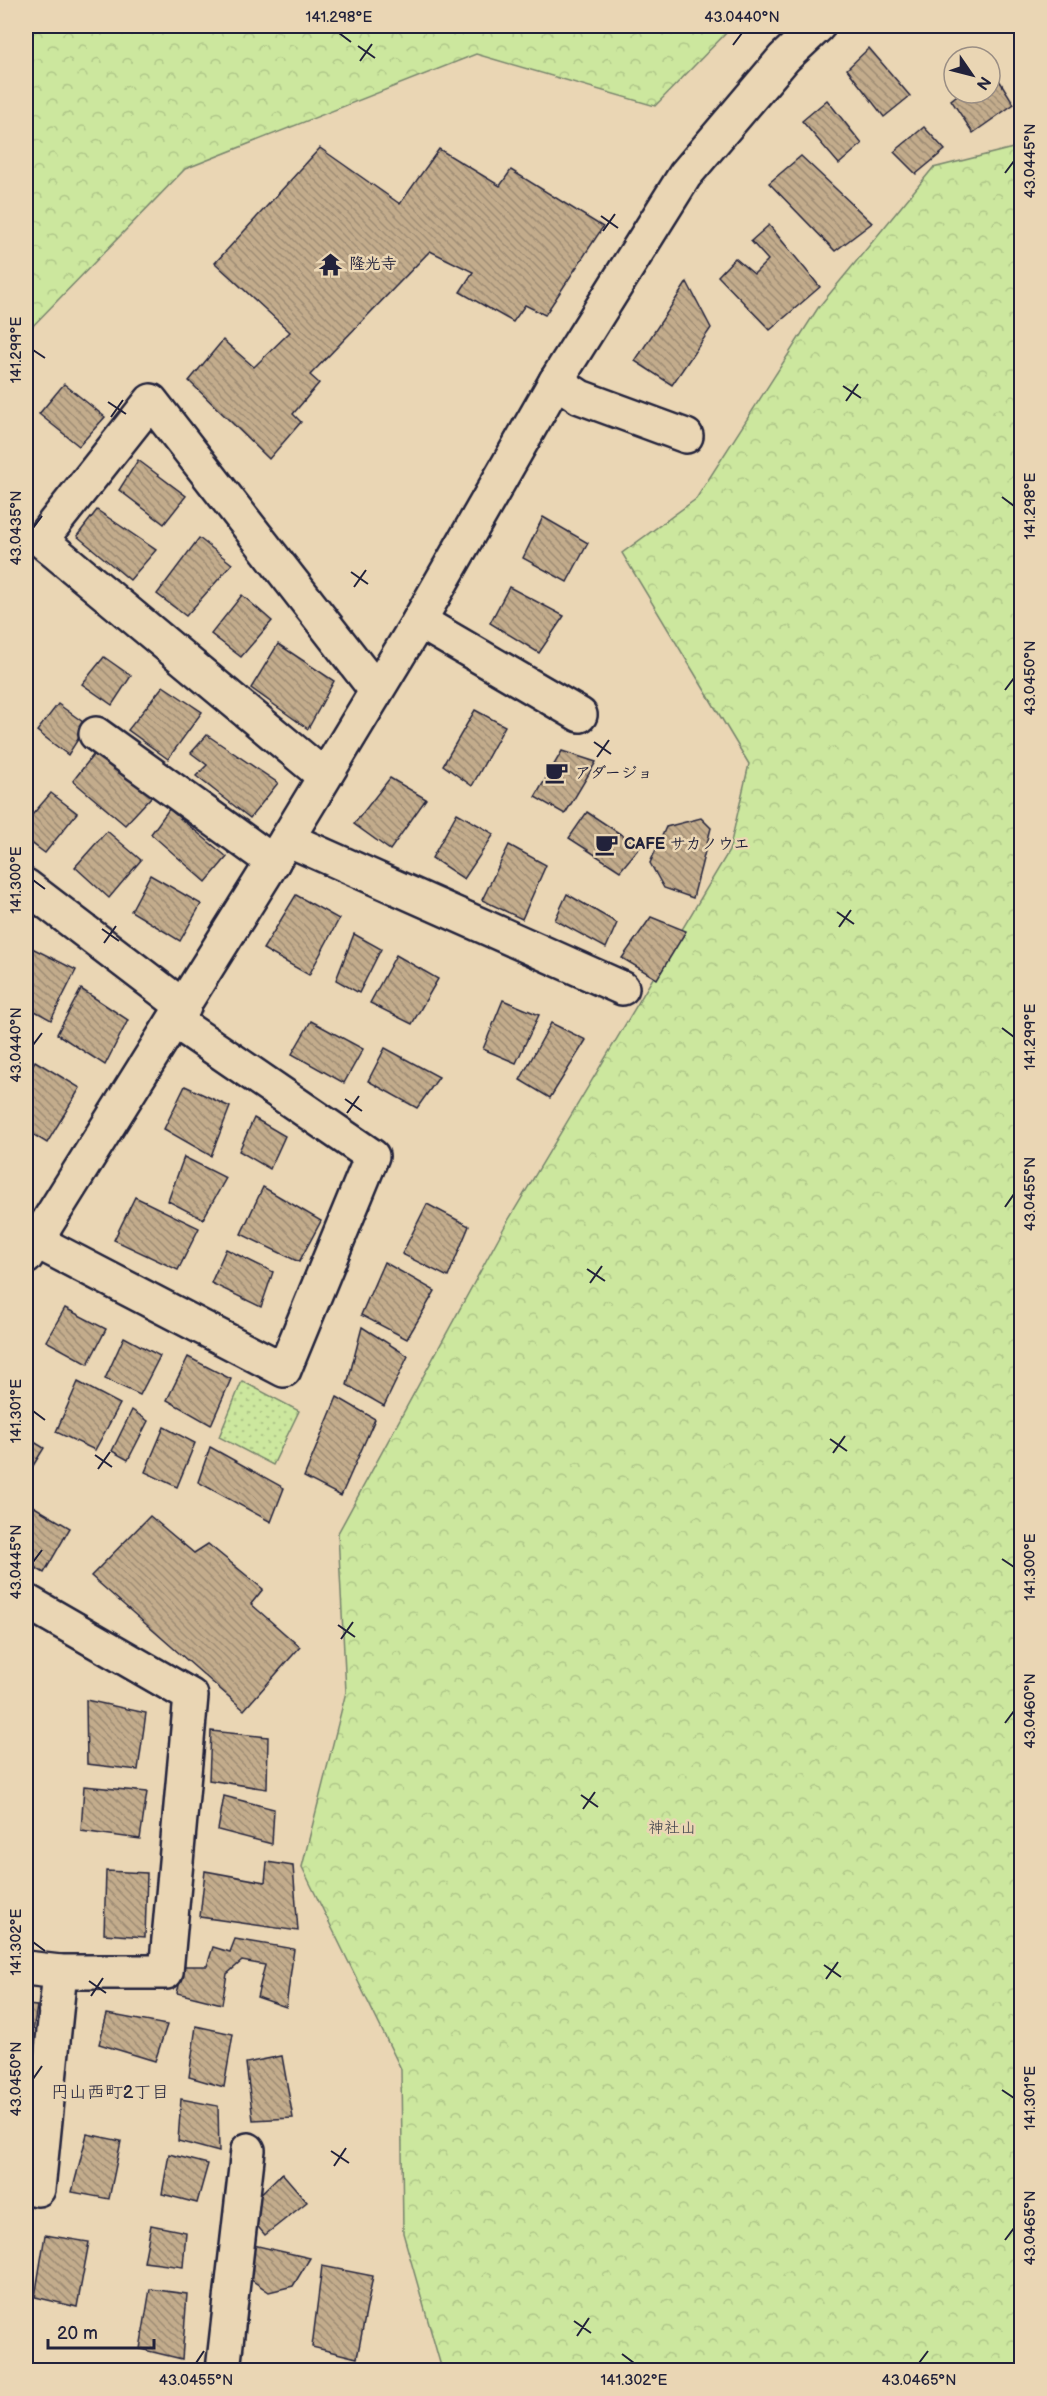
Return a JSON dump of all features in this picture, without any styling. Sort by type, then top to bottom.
[{"type":"street","points":[[26,886],[180,1014],[372,1156],[284,1370],[31,1249],[180,1014],[419,621],[556,381],[686,175],[784,58],[818,26]]},
{"type":"street","points":[[556,381],[580,397],[686,436]]},
{"type":"street","points":[[324,776],[41,540],[151,401],[376,690]]},
{"type":"street","points":[[419,621],[580,715]]},
{"type":"street","points":[[96,734],[280,850],[622,988]]},
{"type":"street","points":[[26,1601],[191,1696],[166,1972],[60,1972],[26,1968]]},
{"type":"street","points":[[26,2187],[38,2188],[60,1972]]},
{"type":"street","points":[[223,2370],[248,2150]]},
{"type":"green space","points":[[26,26],[733,26],[655,106],[476,54],[185,169],[26,333]]},
{"type":"green space","name":"神社山","points":[[1021,146],[1021,2370],[442,2370],[403,2233],[401,2069],[302,1867],[346,1692],[338,1533],[506,1224],[729,851],[749,764],[622,553],[696,499],[818,308],[933,168]]},
{"type":"green space","points":[[242,1381],[299,1411],[273,1465],[219,1437]]},
{"type":"building","points":[[869,48],[910,96],[884,117],[847,69]]},
{"type":"building","points":[[1002,85],[1014,104],[973,133],[954,105],[1002,105]]},
{"type":"building","points":[[827,100],[862,144],[839,164],[802,121]]},
{"type":"building","points":[[924,127],[945,150],[916,174],[894,152]]},
{"type":"building","points":[[320,148],[400,204],[439,149],[500,186],[511,170],[603,227],[545,315],[525,305],[513,322],[460,292],[473,272],[430,251],[310,375],[319,383],[293,414],[301,422],[269,459],[189,381],[223,340],[254,367],[290,332],[215,263]]},
{"type":"building","points":[[801,156],[872,223],[835,251],[769,183]]},
{"type":"building","points":[[769,225],[820,287],[770,330],[718,276],[735,258],[754,274],[768,260],[751,241]]},
{"type":"building","points":[[687,282],[711,328],[672,385],[635,361]]},
{"type":"building","points":[[64,384],[105,417],[79,446],[39,414]]},
{"type":"building","points":[[138,460],[186,496],[164,524],[119,490]]},
{"type":"building","points":[[97,510],[156,550],[130,580],[77,536]]},
{"type":"building","points":[[543,517],[588,543],[567,582],[523,558]]},
{"type":"building","points":[[199,538],[232,564],[186,616],[157,594]]},
{"type":"building","points":[[509,587],[564,616],[539,653],[490,623]]},
{"type":"building","points":[[242,595],[272,621],[241,657],[211,634]]},
{"type":"building","points":[[278,644],[334,681],[308,729],[251,688]]},
{"type":"building","points":[[104,657],[131,676],[112,705],[82,684]]},
{"type":"building","points":[[163,686],[202,712],[168,759],[128,730]]},
{"type":"building","points":[[58,704],[87,725],[68,755],[37,731]]},
{"type":"building","points":[[475,710],[505,726],[472,786],[443,765]]},
{"type":"building","points":[[207,735],[278,783],[250,818],[196,776],[207,765],[191,753]]},
{"type":"building","points":[[97,750],[153,795],[125,825],[73,781]]},
{"type":"building","points":[[562,751],[596,762],[565,814],[535,797]]},
{"type":"building","points":[[390,778],[426,799],[390,850],[354,824]]},
{"type":"building","points":[[51,793],[77,813],[45,853],[26,839],[26,822]]},
{"type":"building","points":[[169,809],[227,857],[206,882],[151,834]]},
{"type":"building","points":[[587,812],[640,847],[620,871],[569,838]]},
{"type":"building","points":[[457,813],[494,834],[464,879],[432,858]]},
{"type":"building","points":[[701,818],[711,828],[693,898],[664,888],[650,863],[666,827]]},
{"type":"building","points":[[107,831],[141,860],[109,898],[75,867]]},
{"type":"building","points":[[509,845],[546,865],[522,919],[482,900]]},
{"type":"building","points":[[150,875],[201,904],[180,941],[131,911]]},
{"type":"building","points":[[567,894],[617,923],[606,948],[555,920]]},
{"type":"building","points":[[296,895],[339,919],[309,975],[263,949]]},
{"type":"building","points":[[651,917],[686,931],[657,979],[622,958]]},
{"type":"building","points":[[354,934],[381,949],[359,993],[336,980]]},
{"type":"building","points":[[26,945],[76,970],[51,1020],[26,1006]]},
{"type":"building","points":[[396,955],[438,979],[412,1024],[370,1003]]},
{"type":"building","points":[[81,989],[128,1020],[105,1065],[57,1034]]},
{"type":"building","points":[[503,1000],[539,1015],[516,1063],[483,1049]]},
{"type":"building","points":[[311,1021],[363,1049],[344,1083],[292,1054]]},
{"type":"building","points":[[551,1023],[586,1040],[550,1098],[520,1080]]},
{"type":"building","points":[[385,1048],[439,1077],[417,1108],[368,1081]]},
{"type":"building","points":[[35,1061],[80,1088],[47,1143],[26,1130],[26,1078]]},
{"type":"building","points":[[185,1086],[230,1107],[211,1156],[164,1129]]},
{"type":"building","points":[[254,1118],[285,1136],[270,1169],[239,1151]]},
{"type":"building","points":[[184,1157],[226,1178],[203,1219],[168,1201]]},
{"type":"building","points":[[263,1187],[321,1221],[299,1262],[241,1234]]},
{"type":"building","points":[[135,1197],[199,1228],[178,1270],[114,1240]]},
{"type":"building","points":[[427,1204],[469,1226],[448,1277],[402,1254]]},
{"type":"building","points":[[226,1249],[273,1272],[261,1307],[211,1283]]},
{"type":"building","points":[[384,1262],[435,1291],[407,1339],[361,1315]]},
{"type":"building","points":[[65,1308],[106,1329],[88,1364],[46,1341]]},
{"type":"building","points":[[362,1327],[408,1356],[384,1406],[347,1385]]},
{"type":"building","points":[[124,1337],[160,1356],[140,1395],[105,1379]]},
{"type":"building","points":[[188,1357],[231,1379],[211,1425],[167,1400]]},
{"type":"building","points":[[78,1382],[120,1404],[95,1450],[56,1432]]},
{"type":"building","points":[[337,1397],[375,1419],[341,1496],[304,1477]]},
{"type":"building","points":[[132,1410],[148,1421],[128,1460],[112,1451]]},
{"type":"building","points":[[164,1427],[195,1443],[177,1487],[145,1472]]},
{"type":"building","points":[[26,1437],[44,1448],[26,1477]]},
{"type":"building","points":[[210,1447],[284,1488],[271,1522],[198,1482]]},
{"type":"building","points":[[31,1505],[70,1528],[44,1573],[26,1562],[26,1516]]},
{"type":"building","points":[[150,1516],[194,1553],[208,1544],[263,1589],[251,1604],[300,1647],[244,1710],[91,1576]]},
{"type":"building","points":[[86,1700],[146,1713],[138,1770],[87,1764]]},
{"type":"building","points":[[211,1731],[268,1737],[267,1789],[209,1780]]},
{"type":"building","points":[[84,1786],[147,1792],[140,1839],[81,1831]]},
{"type":"building","points":[[224,1796],[274,1809],[272,1844],[218,1830]]},
{"type":"building","points":[[267,1862],[293,1866],[298,1931],[200,1917],[205,1871],[265,1882]]},
{"type":"building","points":[[106,1871],[147,1873],[145,1937],[104,1934]]},
{"type":"building","points":[[235,1939],[294,1949],[286,2007],[257,1997],[265,1965],[242,1961],[227,1974],[222,2004],[177,1993],[184,1966],[207,1966],[213,1947],[230,1952]]},
{"type":"building","points":[[26,2005],[37,2006],[27,2069],[26,2069]]},
{"type":"building","points":[[107,2014],[167,2025],[155,2061],[99,2044]]},
{"type":"building","points":[[196,2026],[233,2034],[224,2087],[189,2077]]},
{"type":"building","points":[[282,2056],[293,2118],[253,2120],[246,2063]]},
{"type":"building","points":[[181,2099],[218,2106],[219,2152],[178,2141]]},
{"type":"building","points":[[87,2134],[121,2141],[109,2199],[72,2192]]},
{"type":"building","points":[[169,2154],[208,2164],[197,2203],[162,2194]]},
{"type":"building","points":[[282,2173],[307,2202],[265,2235],[244,2210]]},
{"type":"building","points":[[151,2225],[186,2232],[183,2267],[144,2262]]},
{"type":"building","points":[[45,2235],[89,2242],[77,2307],[35,2297]]},
{"type":"building","points":[[245,2243],[310,2258],[293,2286],[269,2292],[247,2277]]},
{"type":"building","points":[[322,2266],[373,2276],[357,2358],[312,2347]]},
{"type":"building","points":[[150,2289],[187,2294],[182,2359],[140,2349]]},
{"type":"place","name":"隆光寺","points":[[331,264]]},
{"type":"place","name":"アダージョ","points":[[557,773]]},
{"type":"place","name":"CAFE サカノウエ","points":[[606,844]]},
{"type":"district","name":"円山西町2丁目","points":[[110,2092]]}]
